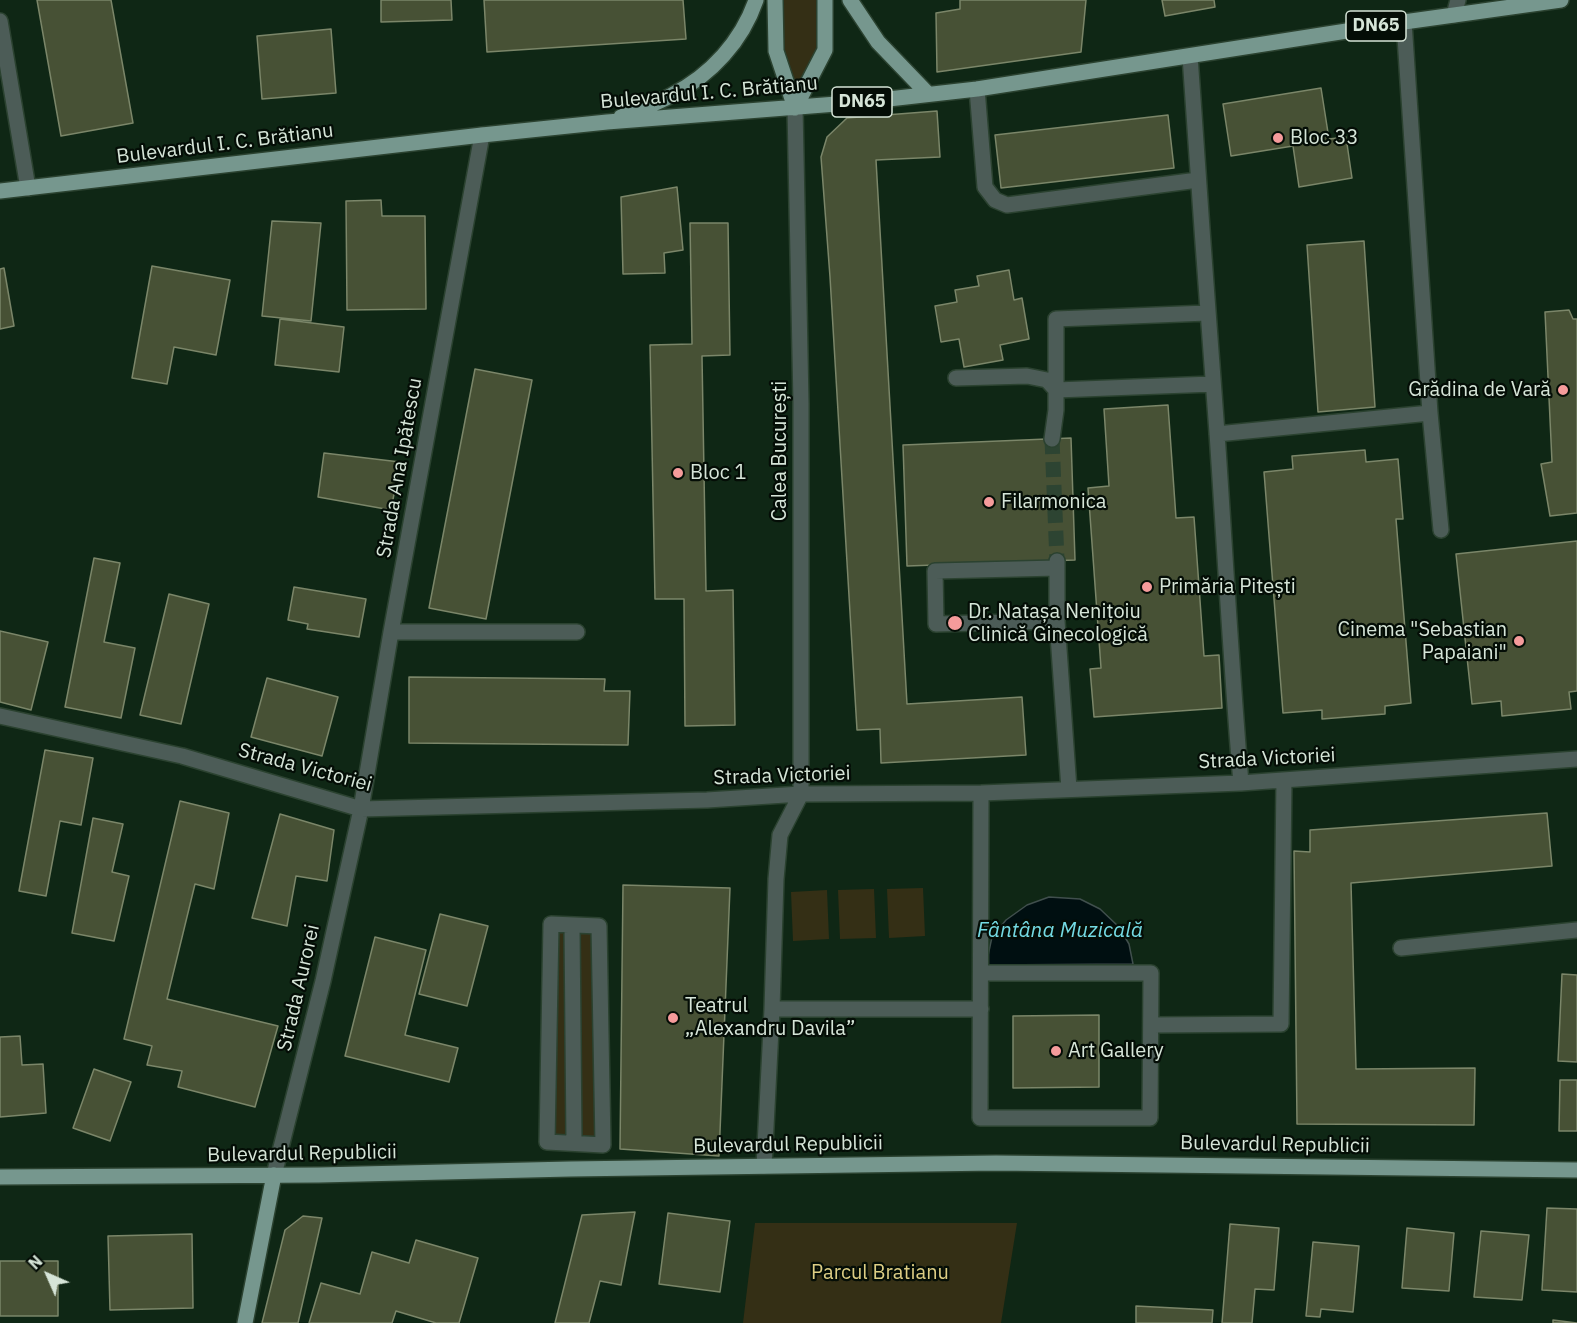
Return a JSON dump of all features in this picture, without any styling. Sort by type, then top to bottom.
[{"type":"main road","points":[[607,122],[673,95],[709,71],[735,42],[756,0]]},
{"type":"main road","name":"Calea București","points":[[776,0],[776,51],[795,108]]},
{"type":"main road","name":"Calea București","points":[[795,108],[825,50],[825,0]]},
{"type":"main road","name":"DN65","points":[[850,0],[878,42],[928,94]]},
{"type":"main road","name":"Bulevardul I. C. Brătianu","points":[[0,191],[482,135],[607,122],[795,108],[977,89],[1404,22],[1456,7],[1561,0]]},
{"type":"main road","name":"Bulevardul Republicii","points":[[0,1177],[274,1175],[570,1168],[996,1163],[1577,1170]]},
{"type":"main road","points":[[245,1323],[274,1175]]},
{"type":"street","points":[[0,21],[28,188]]},
{"type":"street","points":[[1404,22],[1430,413],[1441,530]]},
{"type":"street","points":[[1190,56],[1230,656],[1241,783]]},
{"type":"street","points":[[977,89],[985,187],[995,200],[1007,205],[1198,180]]},
{"type":"street","name":"Calea București","points":[[795,108],[801,403],[801,794]]},
{"type":"street","name":"Strada Ana Ipătescu","points":[[361,809],[482,135]]},
{"type":"street","points":[[1052,440],[1056,410],[1056,319],[1207,313]]},
{"type":"street","points":[[956,378],[1027,376],[1047,380],[1056,390]]},
{"type":"street","points":[[1056,390],[1213,384]]},
{"type":"street","points":[[1217,434],[1430,413]]},
{"type":"street","points":[[1057,621],[936,624],[934,571],[1057,564],[1057,621],[1069,789]]},
{"type":"street","points":[[391,632],[577,632]]},
{"type":"street","name":"Strada Victoriei","points":[[0,716],[182,756],[361,809],[707,800],[801,794],[981,793],[1241,783],[1577,759]]},
{"type":"street","points":[[1150,1025],[1281,1024],[1284,780]]},
{"type":"street","points":[[981,793],[980,1118],[1150,1118],[1151,973],[981,973]]},
{"type":"street","points":[[764,1166],[776,879],[780,835],[801,794]]},
{"type":"street","name":"Strada Aurorei","points":[[274,1175],[323,981],[361,809]]},
{"type":"street","points":[[551,924],[598,926],[603,1145],[574,1143],[547,1142],[551,924]]},
{"type":"street","points":[[573,926],[574,1143]]},
{"type":"street","points":[[1401,948],[1577,930]]},
{"type":"street","points":[[772,1009],[981,1008]]},
{"type":"green space","points":[[775,0],[825,0],[825,50],[795,108],[776,51]]},
{"type":"green space","points":[[923,888],[925,936],[889,938],[887,889]]},
{"type":"green space","points":[[874,889],[876,938],[840,939],[838,890]]},
{"type":"green space","points":[[827,890],[829,939],[793,941],[791,892]]},
{"type":"green space","points":[[554,928],[569,929],[571,1140],[550,1139]]},
{"type":"green space","points":[[595,928],[599,1141],[578,1140],[575,929]]},
{"type":"green space","name":"Parcul Bratianu","points":[[755,1223],[1017,1223],[1001,1323],[743,1323]]},
{"type":"water","name":"Fântâna Muzicală","points":[[1049,897],[1080,899],[1100,909],[1119,927],[1129,944],[1133,964],[986,965],[992,937],[1006,920],[1027,905]]},
{"type":"building","points":[[37,0],[111,0],[133,123],[61,136]]},
{"type":"building","points":[[381,0],[451,0],[452,20],[381,22]]},
{"type":"building","points":[[484,0],[683,0],[686,39],[487,52]]},
{"type":"building","points":[[960,0],[1086,0],[1081,52],[937,72],[936,13],[960,9]]},
{"type":"building","points":[[1162,0],[1214,0],[1215,7],[1165,16]]},
{"type":"building","points":[[331,29],[336,93],[262,99],[257,36]]},
{"type":"building","name":"Bloc 33","points":[[1321,88],[1329,139],[1346,137],[1352,178],[1299,187],[1293,146],[1231,156],[1223,104]]},
{"type":"building","points":[[937,111],[940,157],[876,160],[907,704],[1022,697],[1026,755],[881,763],[880,729],[857,730],[821,157],[827,137],[847,118]]},
{"type":"building","points":[[1168,115],[1174,168],[1001,188],[995,135]]},
{"type":"building","points":[[677,187],[683,250],[664,253],[665,273],[623,274],[621,197]]},
{"type":"building","points":[[381,200],[382,216],[425,216],[426,309],[347,310],[346,201]]},
{"type":"building","points":[[272,221],[321,223],[311,321],[262,316]]},
{"type":"building","name":"Bloc 1","points":[[690,223],[728,223],[730,355],[702,356],[706,591],[733,590],[735,725],[685,726],[684,599],[655,599],[650,345],[692,344]]},
{"type":"building","points":[[1364,241],[1375,407],[1318,412],[1307,245]]},
{"type":"building","points":[[152,266],[230,280],[216,355],[174,347],[167,384],[132,378]]},
{"type":"building","points":[[4,268],[14,326],[0,329],[0,269]]},
{"type":"building","points":[[1009,270],[1014,300],[1022,298],[1029,339],[1000,345],[1003,360],[964,367],[959,339],[941,342],[935,306],[957,302],[955,290],[979,286],[977,276]]},
{"type":"building","name":"Grădina de Vară","points":[[1569,310],[1573,319],[1577,319],[1577,513],[1550,516],[1541,464],[1552,462],[1545,312]]},
{"type":"building","points":[[280,319],[344,327],[339,372],[275,365]]},
{"type":"building","points":[[475,369],[532,380],[486,619],[429,608]]},
{"type":"building","name":"Primăria Pitești","points":[[1168,405],[1176,518],[1194,517],[1204,656],[1219,655],[1222,708],[1094,717],[1090,669],[1101,668],[1088,488],[1109,486],[1104,409]]},
{"type":"building","name":"Filarmonica","points":[[1071,438],[1075,560],[907,566],[903,445]]},
{"type":"building","points":[[1365,450],[1366,462],[1398,459],[1403,519],[1396,519],[1411,703],[1385,706],[1385,714],[1322,719],[1322,710],[1283,713],[1264,472],[1293,469],[1292,456]]},
{"type":"building","points":[[324,453],[400,462],[391,510],[318,497]]},
{"type":"building","points":[[1577,541],[1577,691],[1569,692],[1571,709],[1502,716],[1501,701],[1472,704],[1456,554]]},
{"type":"building","points":[[94,558],[120,563],[104,642],[135,648],[121,718],[65,707]]},
{"type":"building","points":[[294,587],[366,599],[359,637],[307,629],[308,624],[288,620]]},
{"type":"building","points":[[169,594],[209,604],[181,724],[140,715]]},
{"type":"building","points":[[0,631],[48,642],[31,710],[0,702]]},
{"type":"building","points":[[409,677],[605,679],[604,691],[630,691],[628,745],[409,743]]},
{"type":"building","points":[[267,678],[338,697],[322,756],[251,737]]},
{"type":"building","points":[[45,750],[93,758],[81,825],[60,821],[46,896],[19,891]]},
{"type":"building","points":[[180,801],[229,813],[214,889],[195,884],[167,999],[278,1026],[255,1107],[178,1087],[182,1071],[147,1065],[152,1046],[124,1039]]},
{"type":"building","points":[[1547,813],[1552,866],[1351,883],[1356,1069],[1475,1068],[1474,1125],[1297,1124],[1294,851],[1310,852],[1310,830]]},
{"type":"building","points":[[280,814],[334,830],[327,881],[296,876],[287,926],[252,918]]},
{"type":"building","points":[[93,818],[123,824],[112,872],[129,876],[114,941],[72,933]]},
{"type":"building","name":"Teatrul „Alexandru Davila”","points":[[623,885],[730,888],[719,1156],[620,1149]]},
{"type":"building","points":[[440,914],[488,926],[467,1006],[419,994]]},
{"type":"building","points":[[375,937],[426,950],[405,1035],[458,1048],[449,1082],[345,1056]]},
{"type":"building","points":[[1562,974],[1577,975],[1577,1062],[1558,1061]]},
{"type":"building","name":"Art Gallery","points":[[1099,1015],[1099,1087],[1013,1088],[1013,1016]]},
{"type":"building","points":[[20,1036],[22,1065],[43,1064],[46,1113],[0,1117],[0,1037]]},
{"type":"building","points":[[94,1069],[131,1082],[110,1141],[73,1128]]},
{"type":"building","points":[[1560,1080],[1577,1080],[1577,1131],[1559,1131]]},
{"type":"building","points":[[1547,1208],[1577,1209],[1577,1292],[1542,1290]]},
{"type":"building","points":[[635,1212],[621,1285],[600,1281],[589,1323],[555,1323],[582,1215]]},
{"type":"building","points":[[668,1213],[730,1221],[720,1292],[659,1284]]},
{"type":"building","points":[[303,1216],[322,1218],[298,1323],[262,1323],[285,1230]]},
{"type":"building","points":[[1230,1224],[1279,1228],[1274,1290],[1255,1289],[1252,1323],[1222,1323]]},
{"type":"building","points":[[1407,1228],[1454,1233],[1449,1291],[1402,1288]]},
{"type":"building","points":[[1481,1231],[1529,1235],[1522,1300],[1474,1297]]},
{"type":"building","points":[[192,1234],[193,1308],[110,1310],[108,1236]]},
{"type":"building","points":[[416,1240],[478,1258],[459,1323],[436,1323],[396,1311],[392,1323],[309,1323],[321,1283],[360,1294],[372,1252],[409,1263]]},
{"type":"building","points":[[1313,1242],[1359,1246],[1353,1312],[1321,1309],[1320,1317],[1306,1316]]},
{"type":"building","points":[[0,1261],[58,1261],[58,1316],[0,1316]]},
{"type":"building","points":[[1136,1306],[1213,1310],[1212,1323],[1136,1323]]},
{"type":"building","points":[[1553,1320],[1577,1323],[1553,1323]]},
{"type":"tunnel","points":[[1052,439],[1057,561]]},
{"type":"place","name":"Bloc 33","points":[[1278,138]]},
{"type":"place","name":"Grădina de Vară","points":[[1563,390]]},
{"type":"place","name":"Bloc 1","points":[[678,473]]},
{"type":"place","name":"Filarmonica","points":[[989,502]]},
{"type":"place","name":"Primăria Pitești","points":[[1147,587]]},
{"type":"place","name":"Dr. Natașa Nenițoiu Clinică Ginecologică","points":[[955,623]]},
{"type":"place","name":"Cinema \"Sebastian Papaiani\"","points":[[1519,641]]},
{"type":"place","name":"Teatrul „Alexandru Davila”","points":[[673,1018]]},
{"type":"place","name":"Art Gallery","points":[[1056,1051]]}]
